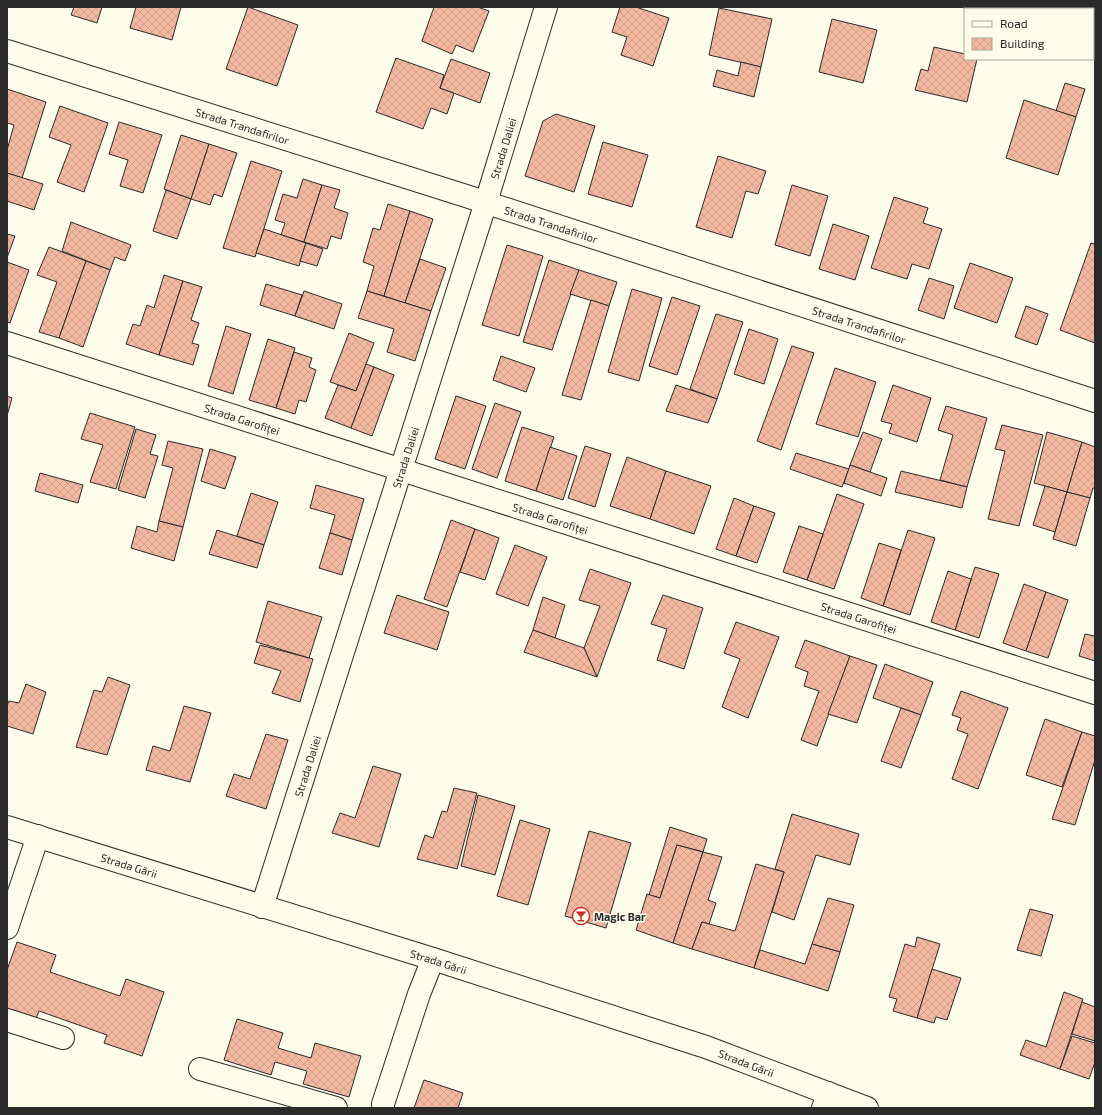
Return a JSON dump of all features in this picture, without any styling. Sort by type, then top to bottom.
[{"type":"street","name":"Strada Daliei","points":[[262,907],[486,202],[546,7]]},
{"type":"street","name":"Strada Trandafirilor","points":[[7,51],[486,202],[1095,401]]},
{"type":"street","name":"Strada Garofiței","points":[[7,343],[1095,693]]},
{"type":"street","name":"Strada Gării","points":[[7,827],[433,959],[706,1047],[826,1101],[867,1108]]},
{"type":"street","points":[[7,928],[38,836]]},
{"type":"street","points":[[383,1108],[383,1104],[417,1001],[433,959]]},
{"type":"street","points":[[7,1020],[64,1038]]},
{"type":"street","points":[[200,1069],[336,1108]]},
{"type":"building","points":[[74,7],[102,7],[97,23],[71,15]]},
{"type":"building","points":[[136,7],[181,7],[172,40],[130,28]]},
{"type":"building","points":[[248,7],[298,25],[277,86],[226,69]]},
{"type":"building","points":[[434,7],[478,7],[489,11],[473,52],[456,45],[452,54],[422,41]]},
{"type":"building","points":[[620,7],[636,7],[669,18],[653,66],[621,55],[627,37],[612,32]]},
{"type":"building","points":[[719,8],[772,19],[761,67],[709,55]]},
{"type":"building","points":[[832,19],[877,30],[863,83],[819,72]]},
{"type":"building","points":[[934,47],[964,54],[964,60],[977,60],[967,102],[915,90],[921,69],[928,71]]},
{"type":"building","points":[[396,58],[444,75],[440,88],[454,93],[447,114],[431,108],[423,129],[376,112]]},
{"type":"building","points":[[451,59],[490,73],[480,103],[440,88]]},
{"type":"building","points":[[741,62],[761,67],[754,97],[713,86],[717,70],[738,76]]},
{"type":"building","points":[[1065,83],[1085,89],[1076,117],[1056,111]]},
{"type":"building","points":[[7,89],[46,102],[22,178],[7,173],[7,150],[14,125],[7,123]]},
{"type":"building","points":[[1024,100],[1076,117],[1058,175],[1006,158]]},
{"type":"building","points":[[60,106],[108,123],[84,192],[57,182],[71,145],[49,137]]},
{"type":"building","points":[[556,114],[595,126],[574,192],[525,176],[543,121]]},
{"type":"building","points":[[119,122],[162,135],[143,193],[120,186],[128,160],[109,154]]},
{"type":"building","points":[[181,135],[209,144],[191,199],[164,189]]},
{"type":"building","points":[[603,142],[648,155],[632,207],[588,194]]},
{"type":"building","points":[[209,144],[237,153],[222,197],[214,194],[210,205],[191,199]]},
{"type":"building","points":[[718,156],[766,171],[758,194],[746,191],[732,238],[696,227]]},
{"type":"building","points":[[251,161],[282,171],[255,257],[223,248]]},
{"type":"building","points":[[7,173],[43,184],[34,210],[7,201]]},
{"type":"building","points":[[303,179],[322,185],[304,242],[281,235],[285,223],[275,220],[283,194],[297,198]]},
{"type":"building","points":[[322,185],[340,190],[334,208],[348,213],[341,239],[331,236],[327,249],[304,242]]},
{"type":"building","points":[[792,185],[828,196],[810,256],[775,245]]},
{"type":"building","points":[[166,190],[191,199],[177,239],[153,231]]},
{"type":"building","points":[[894,197],[928,208],[923,223],[942,229],[929,269],[912,264],[907,279],[871,268]]},
{"type":"building","points":[[388,204],[410,211],[384,296],[367,291],[374,266],[363,262],[373,228],[380,230]]},
{"type":"building","points":[[410,211],[433,219],[405,303],[384,296]]},
{"type":"building","points":[[71,222],[131,245],[125,261],[115,257],[110,270],[62,251]]},
{"type":"building","points":[[833,224],[869,236],[855,280],[819,269]]},
{"type":"building","points":[[264,229],[306,243],[299,266],[256,253]]},
{"type":"building","points":[[7,234],[15,236],[7,258]]},
{"type":"building","points":[[306,243],[323,249],[317,266],[300,261]]},
{"type":"building","points":[[1091,243],[1095,244],[1095,343],[1060,330]]},
{"type":"building","points":[[507,245],[543,256],[519,336],[482,325]]},
{"type":"building","points":[[49,247],[86,261],[59,338],[39,332],[57,282],[37,275]]},
{"type":"building","points":[[420,259],[446,268],[431,311],[405,303]]},
{"type":"building","points":[[549,260],[579,270],[552,350],[523,342]]},
{"type":"building","points":[[86,261],[110,270],[83,347],[59,338]]},
{"type":"building","points":[[7,262],[29,270],[10,323],[7,322]]},
{"type":"building","points":[[970,263],[1013,278],[997,323],[954,308]]},
{"type":"building","points":[[579,270],[617,282],[609,306],[570,294]]},
{"type":"building","points":[[164,275],[183,281],[159,355],[126,344],[133,324],[140,326],[147,305],[154,308]]},
{"type":"building","points":[[929,278],[954,286],[944,319],[918,310]]},
{"type":"building","points":[[183,281],[202,287],[191,320],[199,323],[192,343],[199,345],[193,365],[159,355]]},
{"type":"building","points":[[266,284],[302,295],[295,316],[260,305]]},
{"type":"building","points":[[632,289],[662,298],[639,381],[608,372]]},
{"type":"building","points":[[304,291],[342,304],[334,329],[295,316]]},
{"type":"building","points":[[367,291],[431,311],[415,361],[387,352],[394,329],[358,318]]},
{"type":"building","points":[[672,297],[700,306],[677,375],[649,366]]},
{"type":"building","points":[[591,300],[609,306],[581,400],[562,395]]},
{"type":"building","points":[[1026,306],[1048,314],[1037,345],[1015,337]]},
{"type":"building","points":[[716,314],[743,322],[717,399],[690,389]]},
{"type":"building","points":[[226,326],[251,334],[233,394],[208,386]]},
{"type":"building","points":[[749,329],[778,339],[764,384],[734,374]]},
{"type":"building","points":[[349,333],[374,343],[356,391],[330,382]]},
{"type":"building","points":[[268,339],[295,348],[276,408],[249,400]]},
{"type":"building","points":[[792,346],[814,353],[781,450],[757,441]]},
{"type":"building","points":[[294,352],[312,358],[309,367],[316,370],[306,402],[299,400],[295,414],[276,408]]},
{"type":"building","points":[[501,356],[535,368],[526,392],[493,380]]},
{"type":"building","points":[[366,364],[374,367],[351,428],[325,418],[338,385],[356,391]]},
{"type":"building","points":[[374,367],[394,375],[372,436],[351,428]]},
{"type":"building","points":[[835,368],[876,382],[858,437],[816,424]]},
{"type":"building","points":[[676,385],[717,399],[708,423],[666,411]]},
{"type":"building","points":[[893,385],[931,398],[917,442],[889,433],[892,424],[881,421]]},
{"type":"building","points":[[7,396],[12,398],[7,416]]},
{"type":"building","points":[[456,396],[486,406],[465,469],[435,459]]},
{"type":"building","points":[[495,403],[521,412],[497,478],[472,469]]},
{"type":"building","points":[[946,406],[987,418],[967,487],[940,480],[953,435],[938,430]]},
{"type":"building","points":[[90,413],[135,427],[116,489],[90,482],[103,445],[81,439]]},
{"type":"building","points":[[1002,425],[1043,435],[1019,526],[988,519],[1005,451],[995,449]]},
{"type":"building","points":[[522,427],[554,437],[536,491],[505,481]]},
{"type":"building","points":[[136,429],[156,435],[150,454],[158,456],[145,498],[118,490]]},
{"type":"building","points":[[863,432],[882,439],[870,472],[850,465]]},
{"type":"building","points":[[1047,432],[1082,442],[1067,492],[1034,483]]},
{"type":"building","points":[[168,441],[203,449],[183,527],[159,521],[173,468],[162,465]]},
{"type":"building","points":[[1082,442],[1095,447],[1095,488],[1093,488],[1090,498],[1067,492]]},
{"type":"building","points":[[585,446],[611,454],[595,507],[568,498]]},
{"type":"building","points":[[550,447],[577,456],[563,500],[536,491]]},
{"type":"building","points":[[210,449],[236,457],[225,489],[201,481]]},
{"type":"building","points":[[796,453],[849,469],[842,487],[790,469]]},
{"type":"building","points":[[627,457],[666,471],[650,519],[610,506]]},
{"type":"building","points":[[850,465],[887,478],[881,496],[844,483]]},
{"type":"building","points":[[666,471],[711,486],[694,534],[650,519]]},
{"type":"building","points":[[901,471],[967,487],[962,508],[895,492]]},
{"type":"building","points":[[40,473],[83,485],[78,503],[35,491]]},
{"type":"building","points":[[316,485],[364,499],[352,540],[330,533],[335,515],[310,508]]},
{"type":"building","points":[[1045,486],[1067,492],[1055,532],[1033,525]]},
{"type":"building","points":[[1067,492],[1090,498],[1076,546],[1053,539]]},
{"type":"building","points":[[251,493],[278,502],[264,545],[237,536]]},
{"type":"building","points":[[837,494],[864,504],[834,589],[807,580]]},
{"type":"building","points":[[734,498],[754,506],[736,556],[716,549]]},
{"type":"building","points":[[754,506],[775,513],[757,563],[736,556]]},
{"type":"building","points":[[451,520],[475,529],[447,607],[424,599]]},
{"type":"building","points":[[159,521],[183,527],[174,561],[131,548],[137,526],[157,532]]},
{"type":"building","points":[[799,526],[823,534],[807,580],[783,572]]},
{"type":"building","points":[[475,529],[499,538],[485,580],[460,572]]},
{"type":"building","points":[[217,530],[264,545],[257,568],[209,554]]},
{"type":"building","points":[[908,530],[935,538],[910,615],[883,606]]},
{"type":"building","points":[[330,533],[352,540],[342,575],[319,568]]},
{"type":"building","points":[[879,543],[901,550],[883,606],[861,598]]},
{"type":"building","points":[[515,545],[547,557],[528,606],[496,594]]},
{"type":"building","points":[[975,567],[999,574],[979,638],[955,630]]},
{"type":"building","points":[[590,569],[631,583],[597,677],[584,648],[600,606],[579,600]]},
{"type":"building","points":[[948,571],[971,579],[955,630],[931,622]]},
{"type":"building","points":[[1024,584],[1046,592],[1026,651],[1003,643]]},
{"type":"building","points":[[1046,592],[1068,600],[1048,658],[1026,651]]},
{"type":"building","points":[[397,595],[449,612],[437,650],[384,633]]},
{"type":"building","points":[[663,595],[703,608],[684,669],[657,660],[667,629],[651,624]]},
{"type":"building","points":[[543,597],[565,605],[555,638],[533,630]]},
{"type":"building","points":[[268,601],[322,617],[309,658],[256,642]]},
{"type":"building","points":[[736,622],[779,637],[748,718],[722,707],[740,659],[724,653]]},
{"type":"building","points":[[533,630],[584,648],[597,677],[524,652]]},
{"type":"building","points":[[1085,634],[1095,636],[1095,661],[1079,656]]},
{"type":"building","points":[[805,640],[850,656],[817,746],[801,740],[819,691],[804,686],[808,672],[795,667]]},
{"type":"building","points":[[260,645],[313,659],[300,702],[272,693],[281,671],[254,663]]},
{"type":"building","points":[[850,656],[877,665],[857,723],[828,714]]},
{"type":"building","points":[[885,664],[933,682],[921,715],[873,698]]},
{"type":"building","points":[[108,677],[130,685],[107,755],[76,747],[94,690],[102,692]]},
{"type":"building","points":[[26,684],[46,692],[33,734],[7,726],[7,705],[9,701],[19,703]]},
{"type":"building","points":[[961,691],[1008,708],[978,789],[952,779],[968,734],[957,730],[961,718],[952,715]]},
{"type":"building","points":[[184,706],[211,713],[190,782],[146,770],[153,746],[170,751]]},
{"type":"building","points":[[901,708],[921,715],[901,768],[881,761]]},
{"type":"building","points":[[1045,719],[1082,732],[1062,787],[1026,775]]},
{"type":"building","points":[[1082,732],[1095,736],[1095,760],[1075,825],[1052,819]]},
{"type":"building","points":[[266,734],[288,740],[266,809],[226,796],[234,774],[250,779]]},
{"type":"building","points":[[373,766],[401,774],[379,847],[332,833],[340,813],[355,818]]},
{"type":"building","points":[[454,788],[477,793],[457,869],[417,859],[425,835],[433,838],[442,811],[447,812]]},
{"type":"building","points":[[478,795],[515,806],[495,875],[461,866]]},
{"type":"building","points":[[792,814],[859,834],[850,865],[816,855],[794,920],[772,912],[784,872],[775,869]]},
{"type":"building","points":[[520,820],[550,829],[528,905],[497,896]]},
{"type":"building","points":[[670,827],[707,839],[703,852],[677,845],[660,898],[649,895]]},
{"type":"building","points":[[589,831],[631,843],[606,928],[565,916]]},
{"type":"building","points":[[677,845],[703,852],[673,943],[636,930],[647,894],[660,898]]},
{"type":"building","points":[[703,852],[722,857],[708,900],[716,903],[709,924],[702,922],[692,949],[673,943]]},
{"type":"building","points":[[756,864],[784,872],[754,968],[692,949],[702,922],[735,931]]},
{"type":"building","points":[[828,898],[854,905],[840,952],[812,944]]},
{"type":"building","points":[[1030,909],[1053,915],[1041,956],[1017,950]]},
{"type":"building","points":[[917,937],[940,944],[917,1018],[893,1011],[897,999],[889,997],[905,944],[915,947]]},
{"type":"building","points":[[17,942],[56,955],[50,972],[120,996],[126,979],[164,992],[142,1056],[104,1043],[107,1035],[39,1011],[35,1021],[7,1011],[7,970]]},
{"type":"building","points":[[812,944],[840,952],[828,991],[754,968],[760,950],[805,964]]},
{"type":"building","points":[[932,969],[961,978],[947,1020],[936,1017],[934,1023],[917,1018]]},
{"type":"building","points":[[1064,992],[1083,999],[1060,1069],[1020,1055],[1026,1040],[1046,1047]]},
{"type":"building","points":[[1082,1002],[1095,1007],[1095,1041],[1072,1034]]},
{"type":"building","points":[[237,1019],[283,1033],[278,1048],[311,1058],[315,1043],[361,1056],[349,1097],[303,1084],[307,1071],[275,1062],[271,1075],[224,1060]]},
{"type":"building","points":[[1072,1036],[1095,1043],[1095,1062],[1089,1079],[1060,1069]]},
{"type":"building","points":[[424,1080],[463,1093],[458,1108],[414,1108]]},
{"type":"place","name":"Magic Bar","points":[[581,916]]}]
